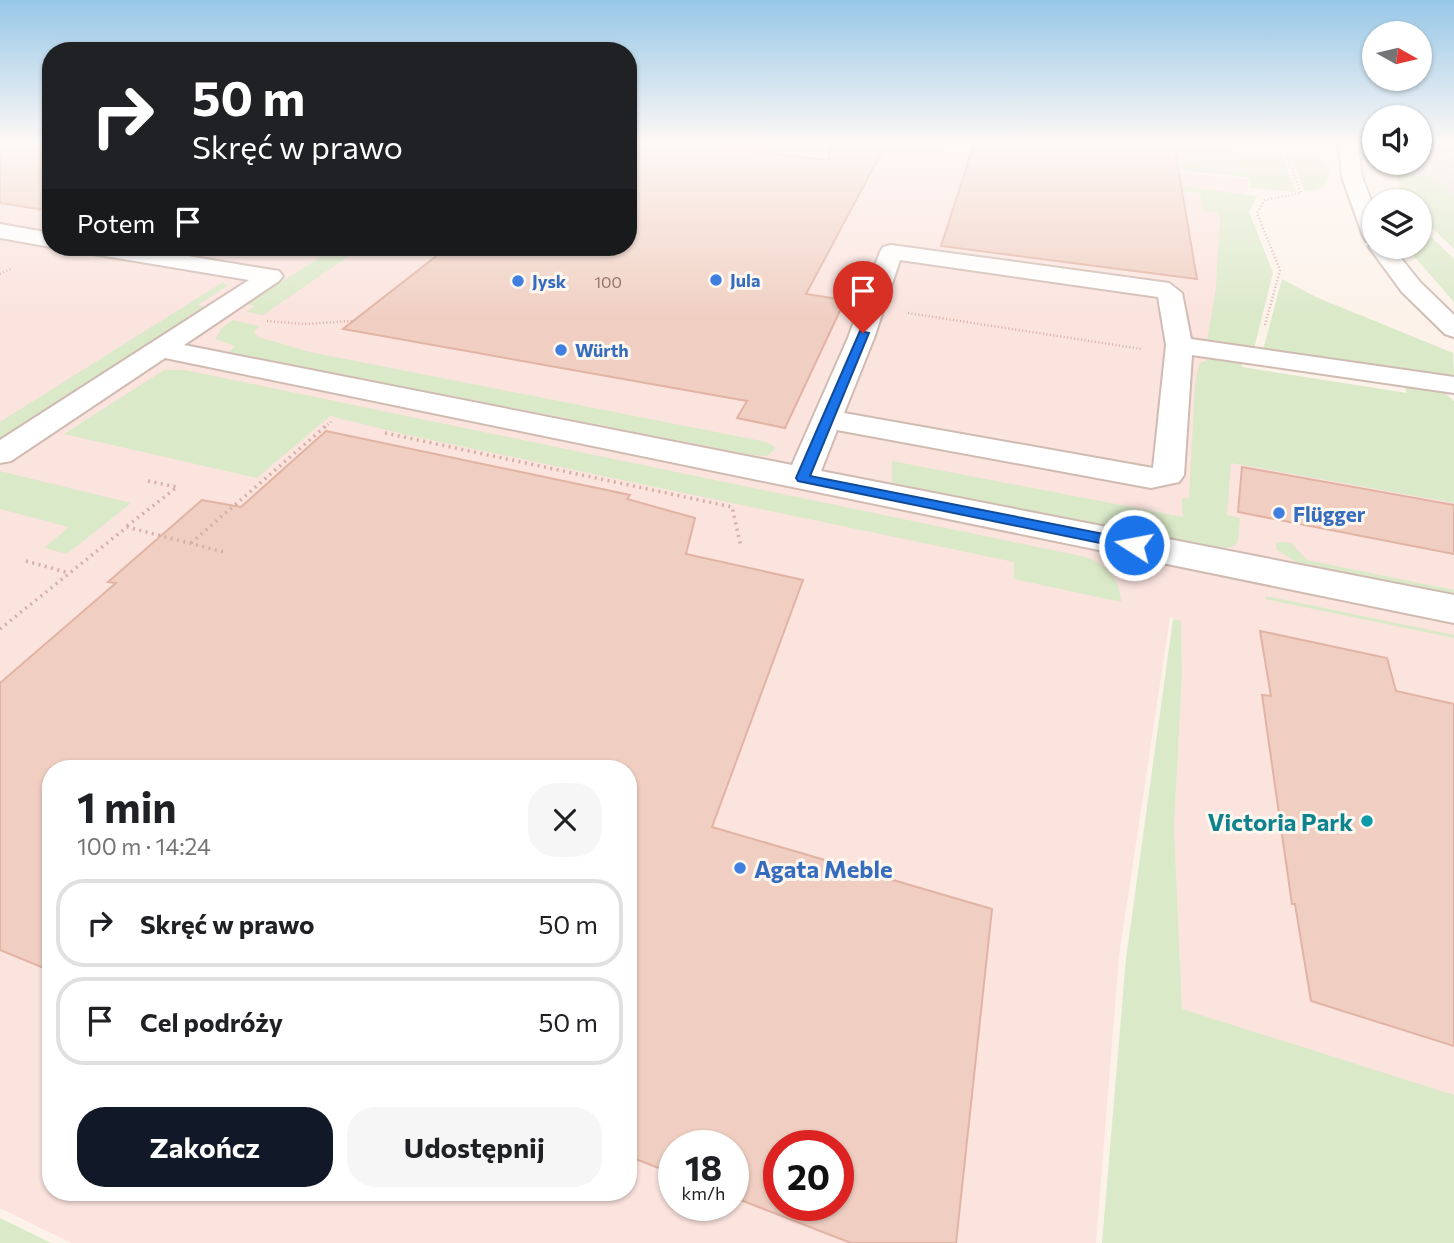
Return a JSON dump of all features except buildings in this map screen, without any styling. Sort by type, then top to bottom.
[{"type":"street","points":[[0,231],[42,238]]},
{"type":"street","points":[[802,478],[874,308],[891,251],[1160,288],[1170,293],[1179,349],[1168,475],[1160,478],[827,419]]},
{"type":"street","points":[[0,454],[271,276],[148,256]]},
{"type":"street","points":[[1389,259],[1411,287],[1454,329]]},
{"type":"street","points":[[162,349],[1454,609]]},
{"type":"street","points":[[1179,349],[1256,356],[1454,385]]},
{"type":"path","points":[[1256,356],[1280,270],[1257,213],[1264,202]]},
{"type":"path","points":[[874,308],[1179,349]]},
{"type":"path","points":[[266,321],[304,324],[353,321]]},
{"type":"path","points":[[191,544],[331,420],[345,423]]},
{"type":"path","points":[[379,432],[732,507],[741,547]]},
{"type":"path","points":[[0,629],[177,487],[148,481]]},
{"type":"path","points":[[127,527],[225,552]]},
{"type":"path","points":[[26,561],[70,573]]},
{"type":"shaded area","points":[[0,202],[42,202],[42,256],[637,256],[637,202],[1244,202],[1225,365],[1454,409],[1454,1243],[1182,1009],[1174,827],[1182,675],[1181,622],[1170,617],[1119,956],[1096,1243],[71,1243],[0,1208]]},
{"type":"shaded area","points":[[1432,202],[1454,202],[1454,236],[1432,215]]},
{"type":"green space","points":[[1202,202],[1254,202],[1249,212],[1273,273],[1254,349],[1207,341],[1216,288],[1220,221],[1218,212],[1203,211]]},
{"type":"green space","points":[[1432,202],[1454,202],[1454,249],[1432,228]]},
{"type":"green space","points":[[1432,238],[1454,259],[1454,302],[1416,259],[1432,259]]},
{"type":"green space","points":[[323,256],[349,256],[263,315],[246,312],[255,306],[246,304]]},
{"type":"green space","points":[[1282,279],[1316,297],[1453,353],[1454,376],[1263,350]]},
{"type":"green space","points":[[223,282],[227,286],[198,305],[205,307],[0,438],[0,422]]},
{"type":"green space","points":[[233,320],[259,326],[254,332],[258,337],[310,352],[766,442],[775,449],[767,456],[751,455],[229,352],[235,346],[215,339],[222,328]]},
{"type":"green space","points":[[1211,358],[1240,361],[1242,367],[1407,393],[1404,386],[1444,392],[1454,401],[1454,503],[1231,463],[1227,515],[1240,518],[1238,542],[1232,547],[1219,548],[892,483],[892,461],[1183,517],[1182,498],[1189,498],[1195,384],[1199,364]]},
{"type":"green space","points":[[164,370],[185,370],[1086,557],[1111,573],[1118,586],[1121,602],[1014,579],[1014,562],[403,434],[330,416],[257,478],[64,434]]},
{"type":"green space","points":[[0,471],[131,503],[67,554],[44,548],[69,527],[0,509]]},
{"type":"green space","points":[[1276,543],[1291,543],[1307,560],[1454,590],[1454,595],[1298,563],[1277,550]]},
{"type":"green space","points":[[1266,596],[1454,635],[1454,638],[1265,599]]},
{"type":"green space","points":[[1173,619],[1181,621],[1182,675],[1174,827],[1182,1009],[1454,1095],[1454,1243],[1102,1243],[1126,959]]},
{"type":"green space","points":[[0,1218],[51,1243],[0,1243]]},
{"type":"place","name":"Jula","points":[[716,280]]},
{"type":"place","name":"Jysk","points":[[518,281]]},
{"type":"place","name":"Würth","points":[[561,350]]},
{"type":"place","name":"Flügger","points":[[1279,513]]},
{"type":"place","name":"Victoria Park","points":[[1367,821]]},
{"type":"place","name":"Agata Meble","points":[[740,868]]},
{"type":"route","points":[[863,333],[802,478],[1134,545]]}]
